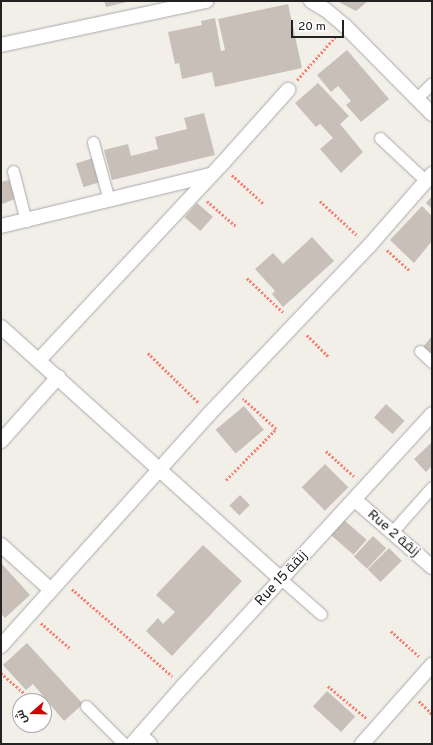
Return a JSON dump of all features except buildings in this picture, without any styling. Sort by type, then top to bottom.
[{"type":"street","points":[[311,1],[326,10],[345,26],[432,114]]},
{"type":"street","points":[[1,45],[197,2]]},
{"type":"street","points":[[417,98],[432,83]]},
{"type":"street","points":[[39,360],[211,176],[288,90]]},
{"type":"street","points":[[1,646],[210,413],[372,242],[429,177],[380,138]]},
{"type":"street","points":[[93,142],[110,200]]},
{"type":"street","points":[[13,171],[26,220]]},
{"type":"street","points":[[1,226],[211,176]]},
{"type":"street","points":[[1,327],[321,614]]},
{"type":"street","points":[[420,351],[432,362]]},
{"type":"street","points":[[1,441],[58,377]]},
{"type":"street","name":"Rue 15 زنقة","points":[[141,741],[183,686],[355,500],[432,414]]},
{"type":"street","points":[[392,532],[432,487]]},
{"type":"street","name":"Rue 2 زنقة","points":[[355,500],[432,567]]},
{"type":"street","points":[[1,545],[51,590]]},
{"type":"street","points":[[362,744],[431,666]]},
{"type":"street","points":[[86,706],[124,744]]},
{"type":"path","points":[[288,90],[345,26]]},
{"type":"path","points":[[221,165],[264,204]]},
{"type":"path","points":[[196,191],[236,226]]},
{"type":"path","points":[[320,201],[409,270]]},
{"type":"path","points":[[247,278],[329,357]]},
{"type":"path","points":[[148,353],[210,413]]},
{"type":"path","points":[[226,480],[276,429],[233,389]]},
{"type":"path","points":[[326,451],[366,486]]},
{"type":"path","points":[[61,579],[183,686]]},
{"type":"path","points":[[30,613],[70,650]]},
{"type":"path","points":[[391,631],[431,666]]},
{"type":"path","points":[[1,673],[24,693]]},
{"type":"path","points":[[328,686],[377,727]]}]
